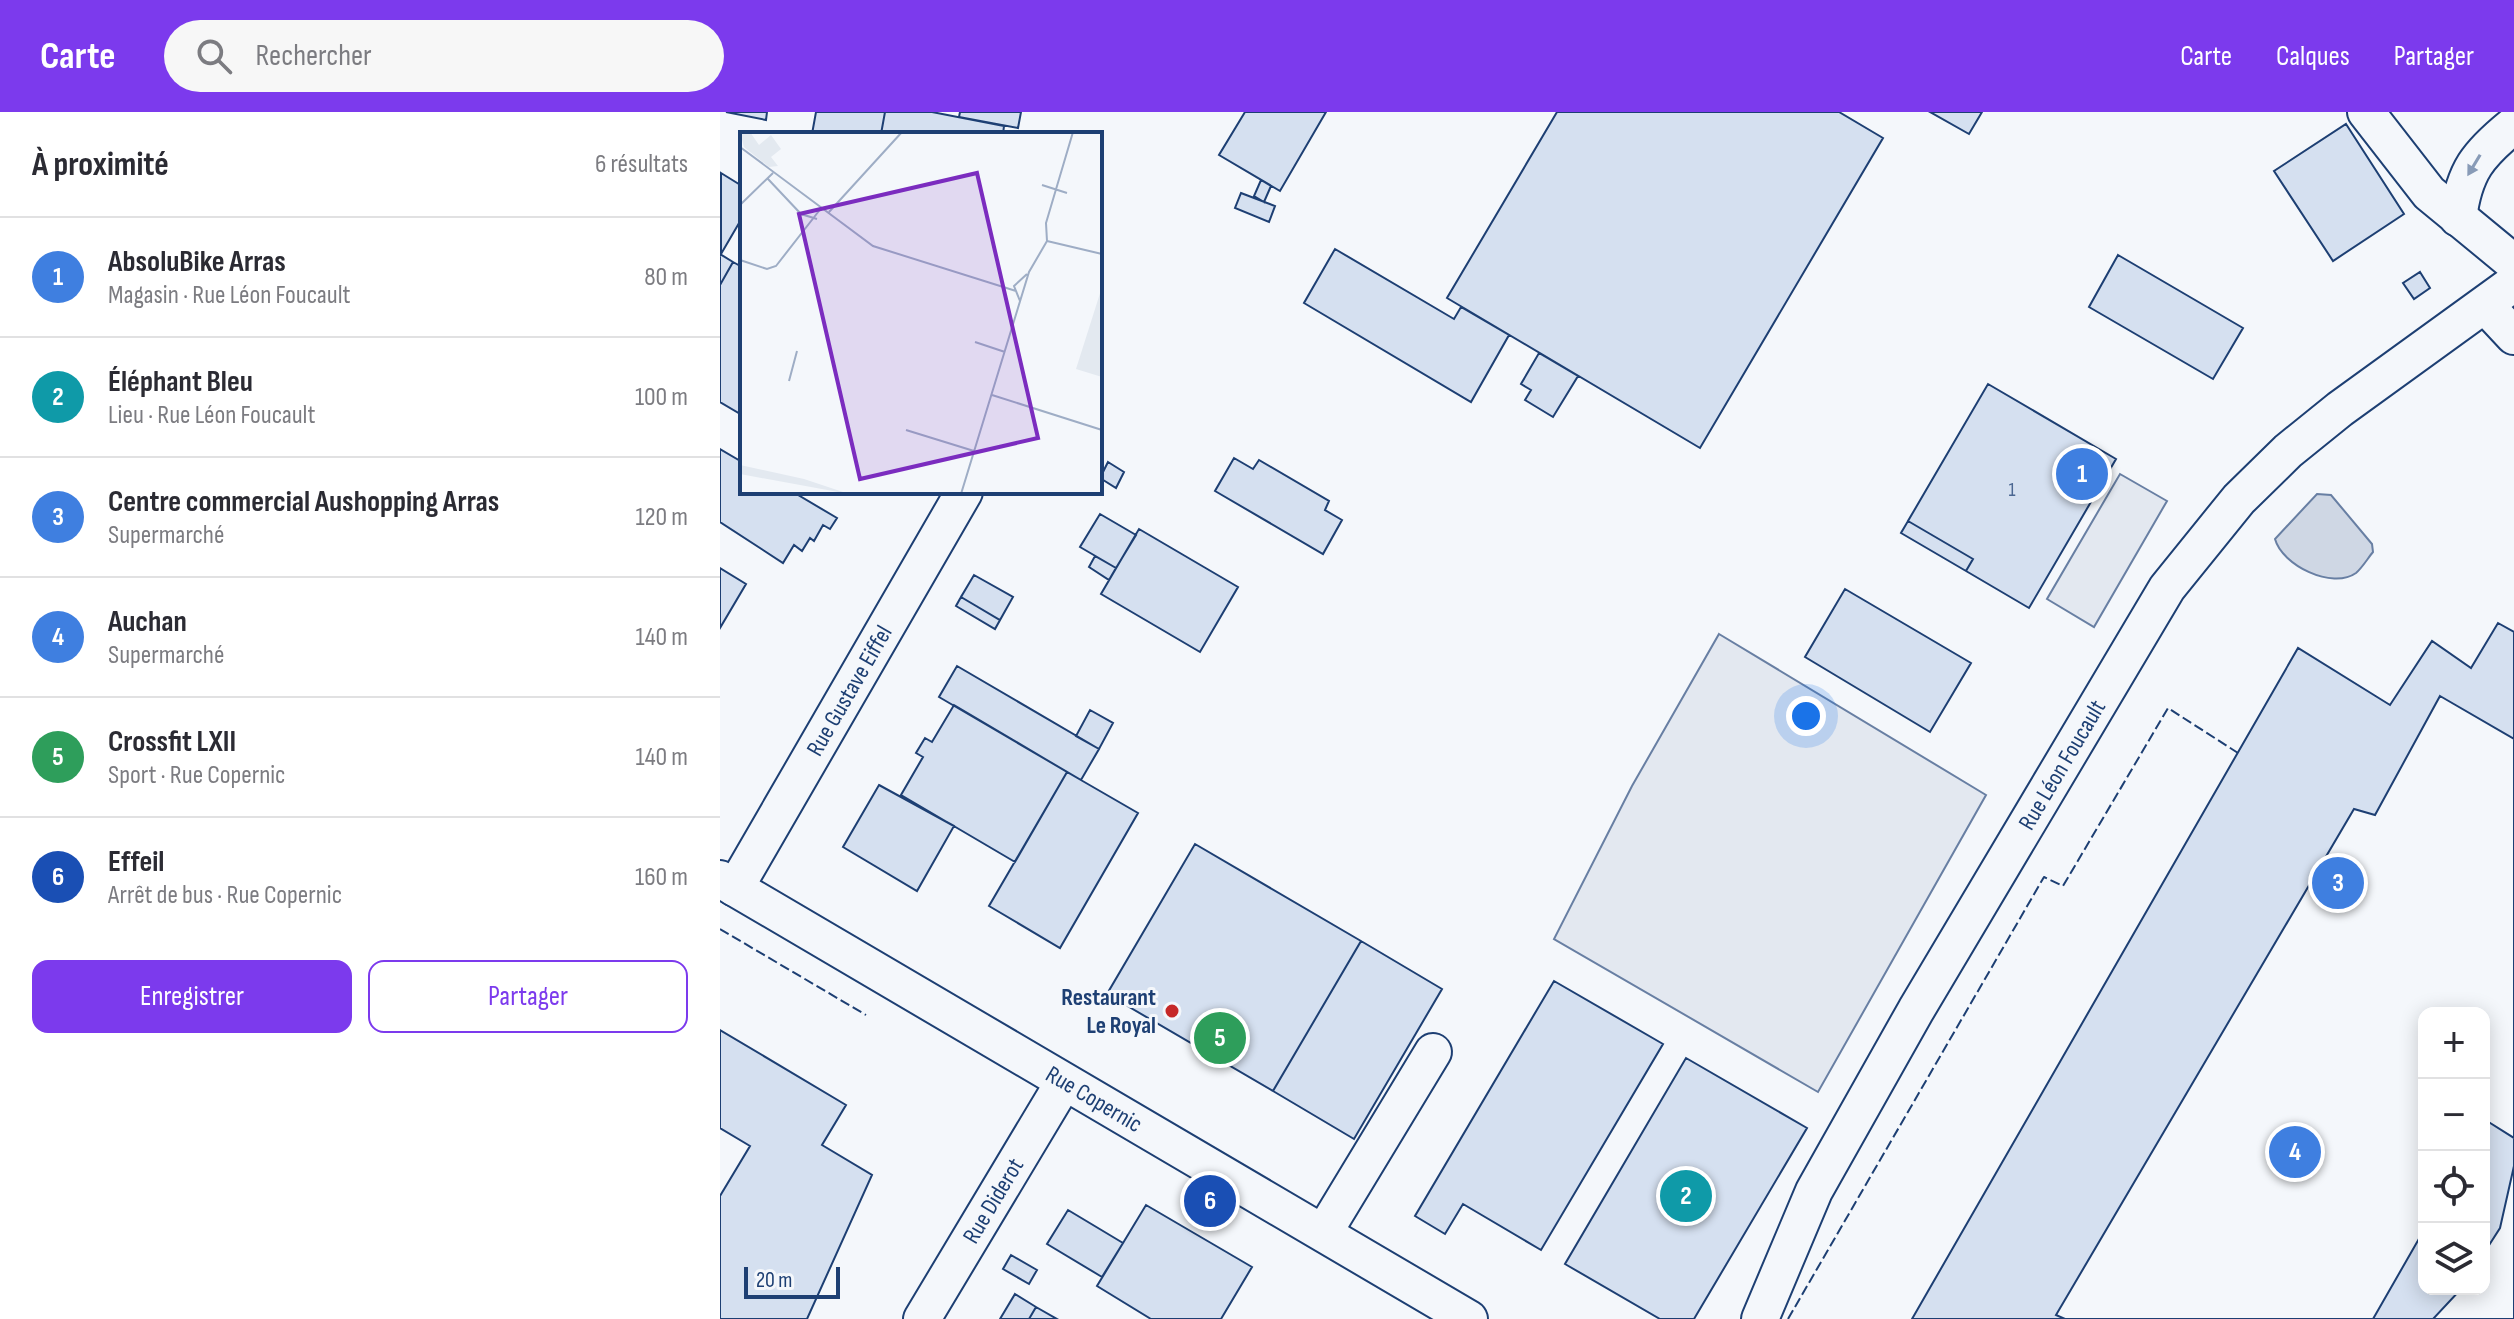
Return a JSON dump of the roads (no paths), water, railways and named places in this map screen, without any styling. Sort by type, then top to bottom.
[{"type":"street","points":[[2366,112],[2429,193],[2514,263]]},
{"type":"street","points":[[2458,218],[2467,175],[2482,152],[2514,125]]},
{"type":"street","name":"Rue Léon Foucault","points":[[1760,1319],[1814,1191],[1924,996],[2167,588],[2239,499],[2288,451],[2514,283]]},
{"type":"street","points":[[2486,306],[2514,336]]},
{"type":"street","name":"Rue Gustave Eiffel","points":[[727,884],[963,494]]},
{"type":"street","name":"Rue Copernic","points":[[727,884],[1469,1319]]},
{"type":"street","points":[[1324,1232],[1433,1052]]},
{"type":"street","name":"Rue Diderot","points":[[922,1319],[1064,1082]]},
{"type":"place","name":"AbsoluBike Arras","points":[[2082,474]]},
{"type":"place","name":"Centre commercial Aushopping Arras","points":[[2338,883]]},
{"type":"place","name":"Restaurant Le Royal","points":[[1172,1011]]},
{"type":"place","name":"Crossfit LXII","points":[[1220,1038]]},
{"type":"place","name":"Auchan","points":[[2295,1152]]},
{"type":"place","name":"Éléphant Bleu","points":[[1686,1196]]},
{"type":"place","name":"Effeil","points":[[1210,1201]]}]
